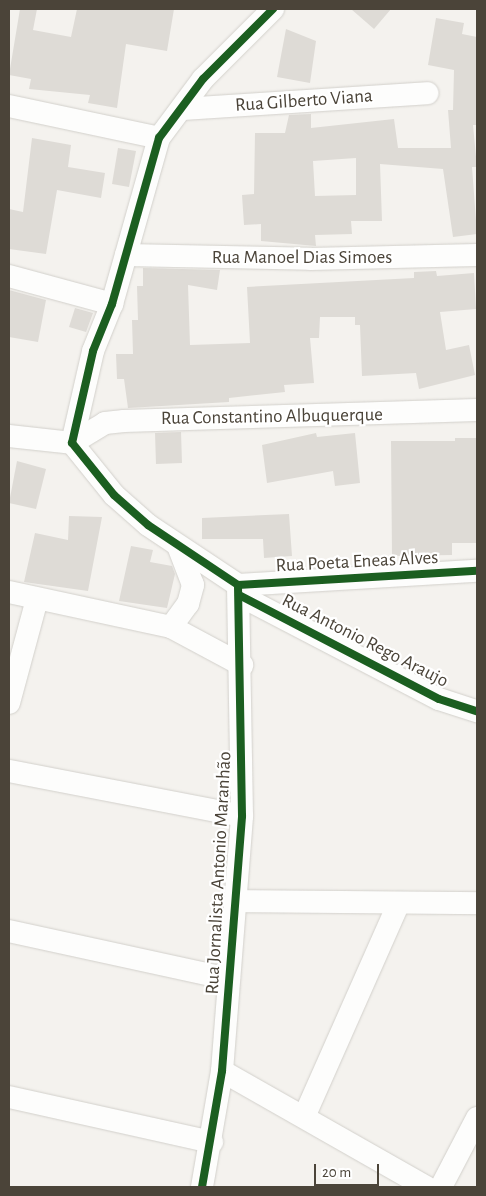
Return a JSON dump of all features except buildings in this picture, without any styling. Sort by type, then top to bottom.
[{"type":"street","points":[[72,443],[93,351],[112,304],[159,138],[203,79],[273,9]]},
{"type":"street","name":"Rua Gilberto Viana","points":[[182,109],[427,93]]},
{"type":"street","points":[[9,106],[159,138]]},
{"type":"street","name":"Rua Manoel Dias Simoes","points":[[126,255],[310,259],[477,255]]},
{"type":"street","points":[[9,276],[112,304]]},
{"type":"street","name":"Rua Constantino Albuquerque","points":[[72,443],[99,426],[124,421],[477,410]]},
{"type":"street","points":[[9,436],[72,443],[114,495],[180,549],[239,590]]},
{"type":"street","points":[[171,627],[188,604],[193,585],[180,549]]},
{"type":"street","name":"Rua Poeta Eneas Alves","points":[[239,590],[477,571]]},
{"type":"street","name":"Rua Jornalista Antonio Maranhão","points":[[202,1187],[212,1142],[222,1071],[242,816],[242,665],[239,590]]},
{"type":"street","name":"Rua Antonio Rego Araujo","points":[[239,590],[439,699],[477,711]]},
{"type":"street","points":[[9,592],[171,627],[242,665]]},
{"type":"street","points":[[9,700],[37,599]]},
{"type":"street","points":[[9,771],[242,816]]},
{"type":"street","points":[[235,901],[477,903]]},
{"type":"street","points":[[304,1117],[399,903]]},
{"type":"street","points":[[9,931],[229,979]]},
{"type":"street","points":[[222,1071],[426,1187]]},
{"type":"street","points":[[9,1097],[212,1142]]},
{"type":"street","points":[[441,1187],[477,1118]]},
{"type":"cycle path","points":[[238,585],[148,525],[114,495],[72,443],[93,351],[112,304],[159,138],[203,79],[273,9]]},
{"type":"cycle path","points":[[238,585],[477,571]]},
{"type":"cycle path","points":[[202,1187],[222,1071],[242,816],[238,585]]},
{"type":"cycle path","points":[[239,595],[439,699],[477,711]]}]
